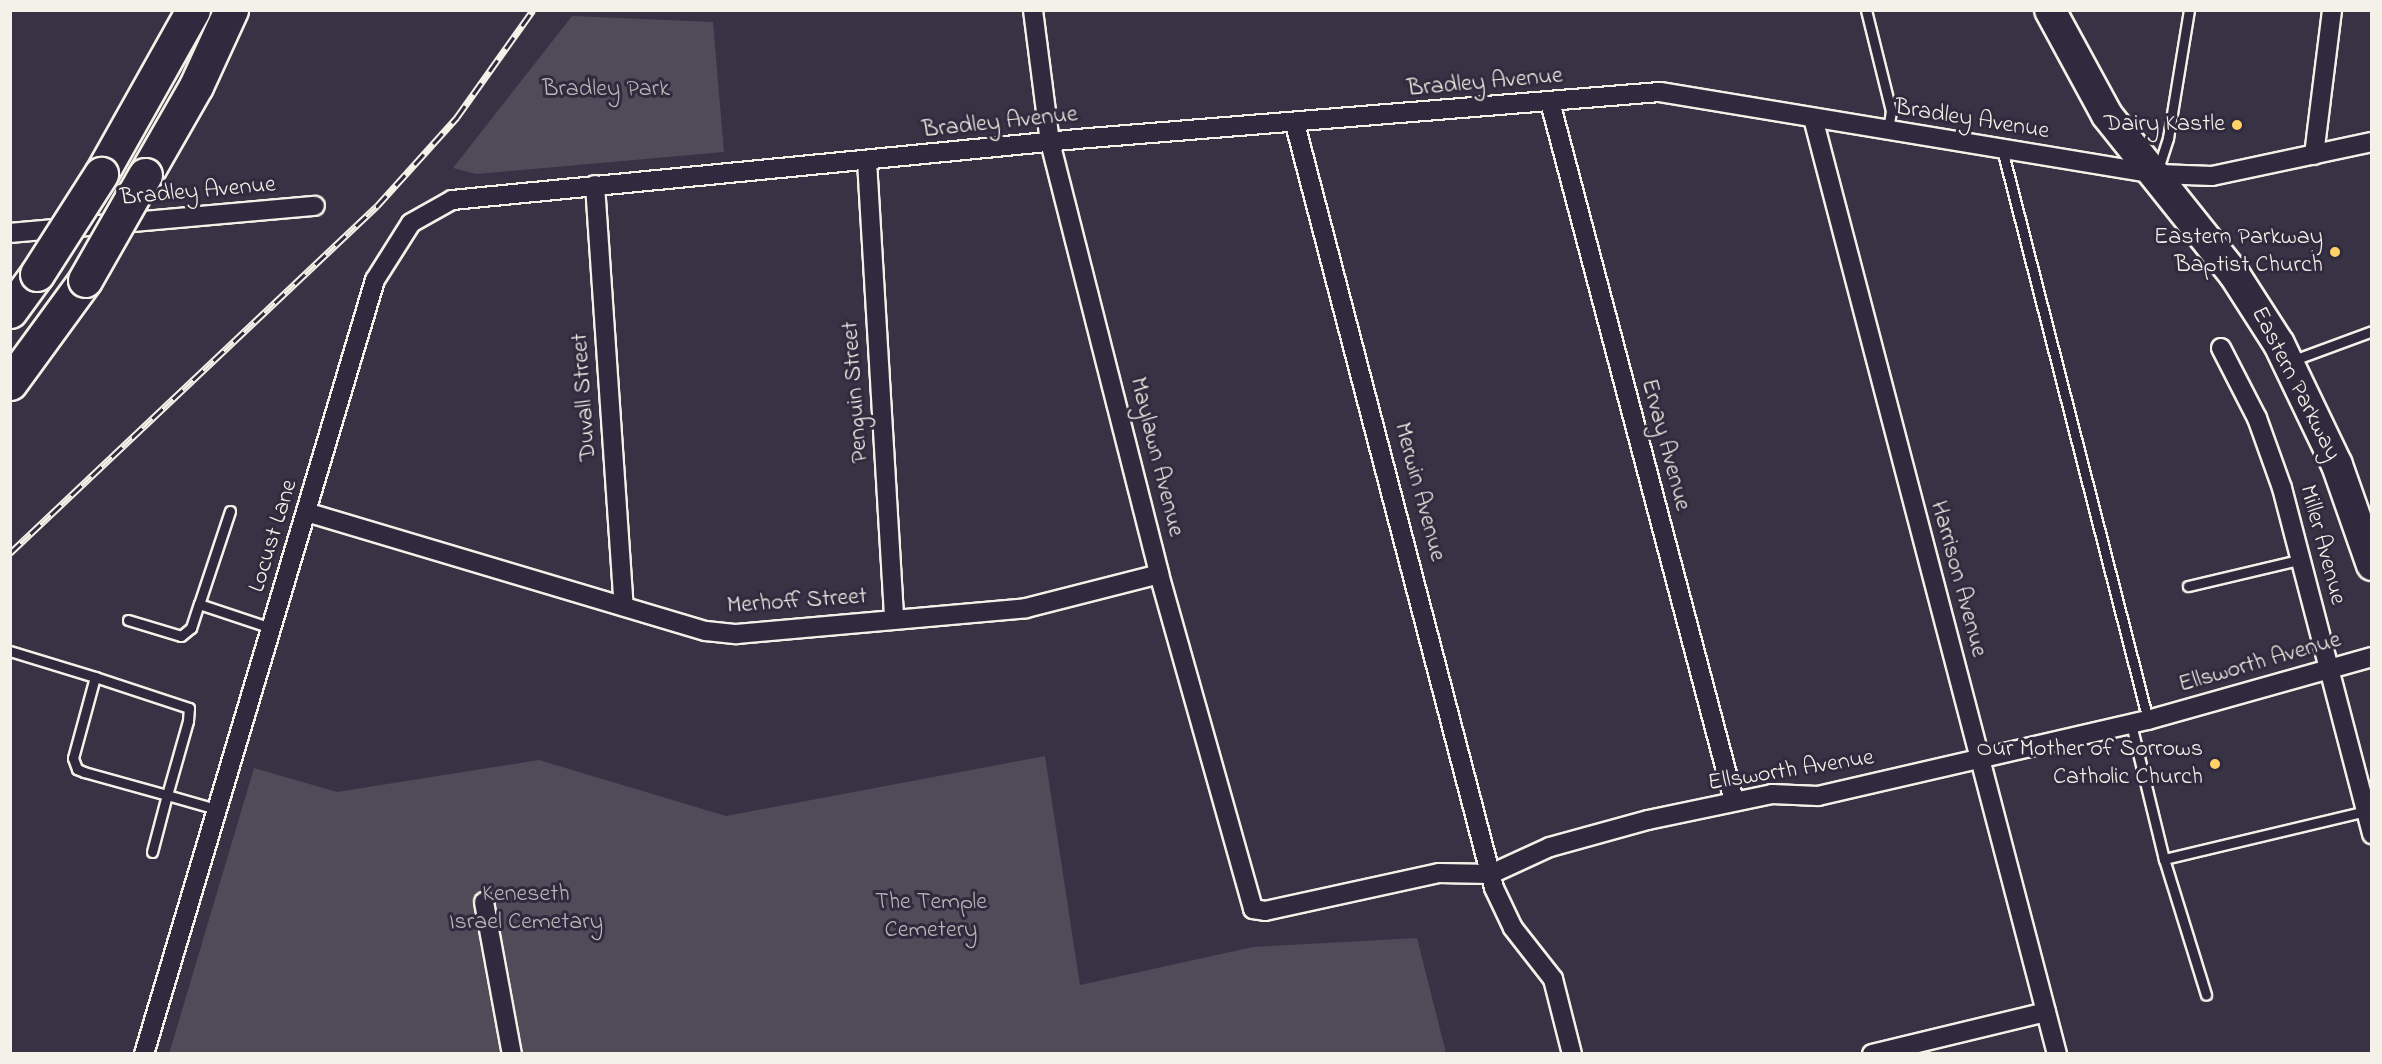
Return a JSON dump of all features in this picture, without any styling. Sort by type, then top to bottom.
[{"type":"highway","points":[[10,311],[37,274],[101,174],[193,10]]},
{"type":"highway","points":[[10,383],[85,280],[145,175],[231,10]]},
{"type":"main road","name":"Eastern Parkway","points":[[2050,10],[2107,115],[2234,274],[2289,362],[2337,465],[2372,566]]},
{"type":"street","name":"Maylawn Avenue","points":[[1033,10],[1050,142],[1160,574],[1253,909]]},
{"type":"street","points":[[2314,155],[2332,10]]},
{"type":"street","name":"Bradley Avenue","points":[[595,185],[1050,142],[1660,93],[2156,174],[2212,176],[2372,142]]},
{"type":"street","name":"Ervay Avenue","points":[[1550,102],[1734,801]]},
{"type":"street","name":"Harrison Avenue","points":[[1813,118],[2057,1053]]},
{"type":"street","name":"Merwin Avenue","points":[[1294,124],[1491,874],[1513,928],[1553,979],[1572,1053]]},
{"type":"street","name":"Penguin Street","points":[[867,161],[894,619]]},
{"type":"street","name":"Locust Lane","points":[[144,1053],[373,286],[398,238],[430,210],[452,200],[595,185]]},
{"type":"street","name":"Duvall Street","points":[[595,185],[624,606]]},
{"type":"street","name":"Bradley Avenue","points":[[10,233],[315,206]]},
{"type":"street","name":"Miller Avenue","points":[[2221,348],[2257,418],[2302,559],[2372,834]]},
{"type":"street","name":"Merhoff Street","points":[[306,512],[706,631],[737,634],[1026,608],[1160,574]]},
{"type":"street","name":"Ellsworth Avenue","points":[[1253,909],[1266,911],[1439,873],[1491,874],[1550,847],[1734,801],[1786,792],[1818,796],[2140,722],[2372,657]]},
{"type":"street","points":[[484,902],[512,1053]]},
{"type":"street","points":[[1872,1053],[2046,1012]]},
{"type":"lane","points":[[1866,10],[1891,111],[1888,131]]},
{"type":"lane","points":[[2156,174],[2168,138],[2189,10]]},
{"type":"lane","points":[[2002,149],[2140,722],[2164,860],[2206,995]]},
{"type":"lane","points":[[2289,362],[2372,331]]},
{"type":"lane","points":[[128,620],[181,636],[191,628],[230,511]]},
{"type":"lane","points":[[2188,586],[2302,559]]},
{"type":"lane","points":[[199,604],[271,628]]},
{"type":"lane","points":[[10,651],[187,704],[189,722],[152,852]]},
{"type":"lane","points":[[95,677],[73,758],[77,770],[216,809]]},
{"type":"lane","points":[[2164,860],[2366,811]]},
{"type":"green space","name":"Bradley Park","points":[[572,16],[713,22],[724,152],[476,174],[453,168]]},
{"type":"green space","points":[[1045,756],[1080,985],[1253,947],[1417,938],[1446,1053],[169,1054],[254,768],[337,792],[539,760],[726,816]]},
{"type":"railway","points":[[10,553],[377,206],[457,117],[533,10]]},
{"type":"place","name":"Dairy Kastle","points":[[2237,125]]},
{"type":"place","name":"Eastern Parkway Baptist Church","points":[[2335,252]]},
{"type":"place","name":"Our Mother of Sorrows Catholic Church","points":[[2215,764]]},
{"type":"park label","name":"Keneseth Israel Cemetary","points":[[526,909]]},
{"type":"park label","name":"The Temple Cemetery","points":[[931,917]]}]
